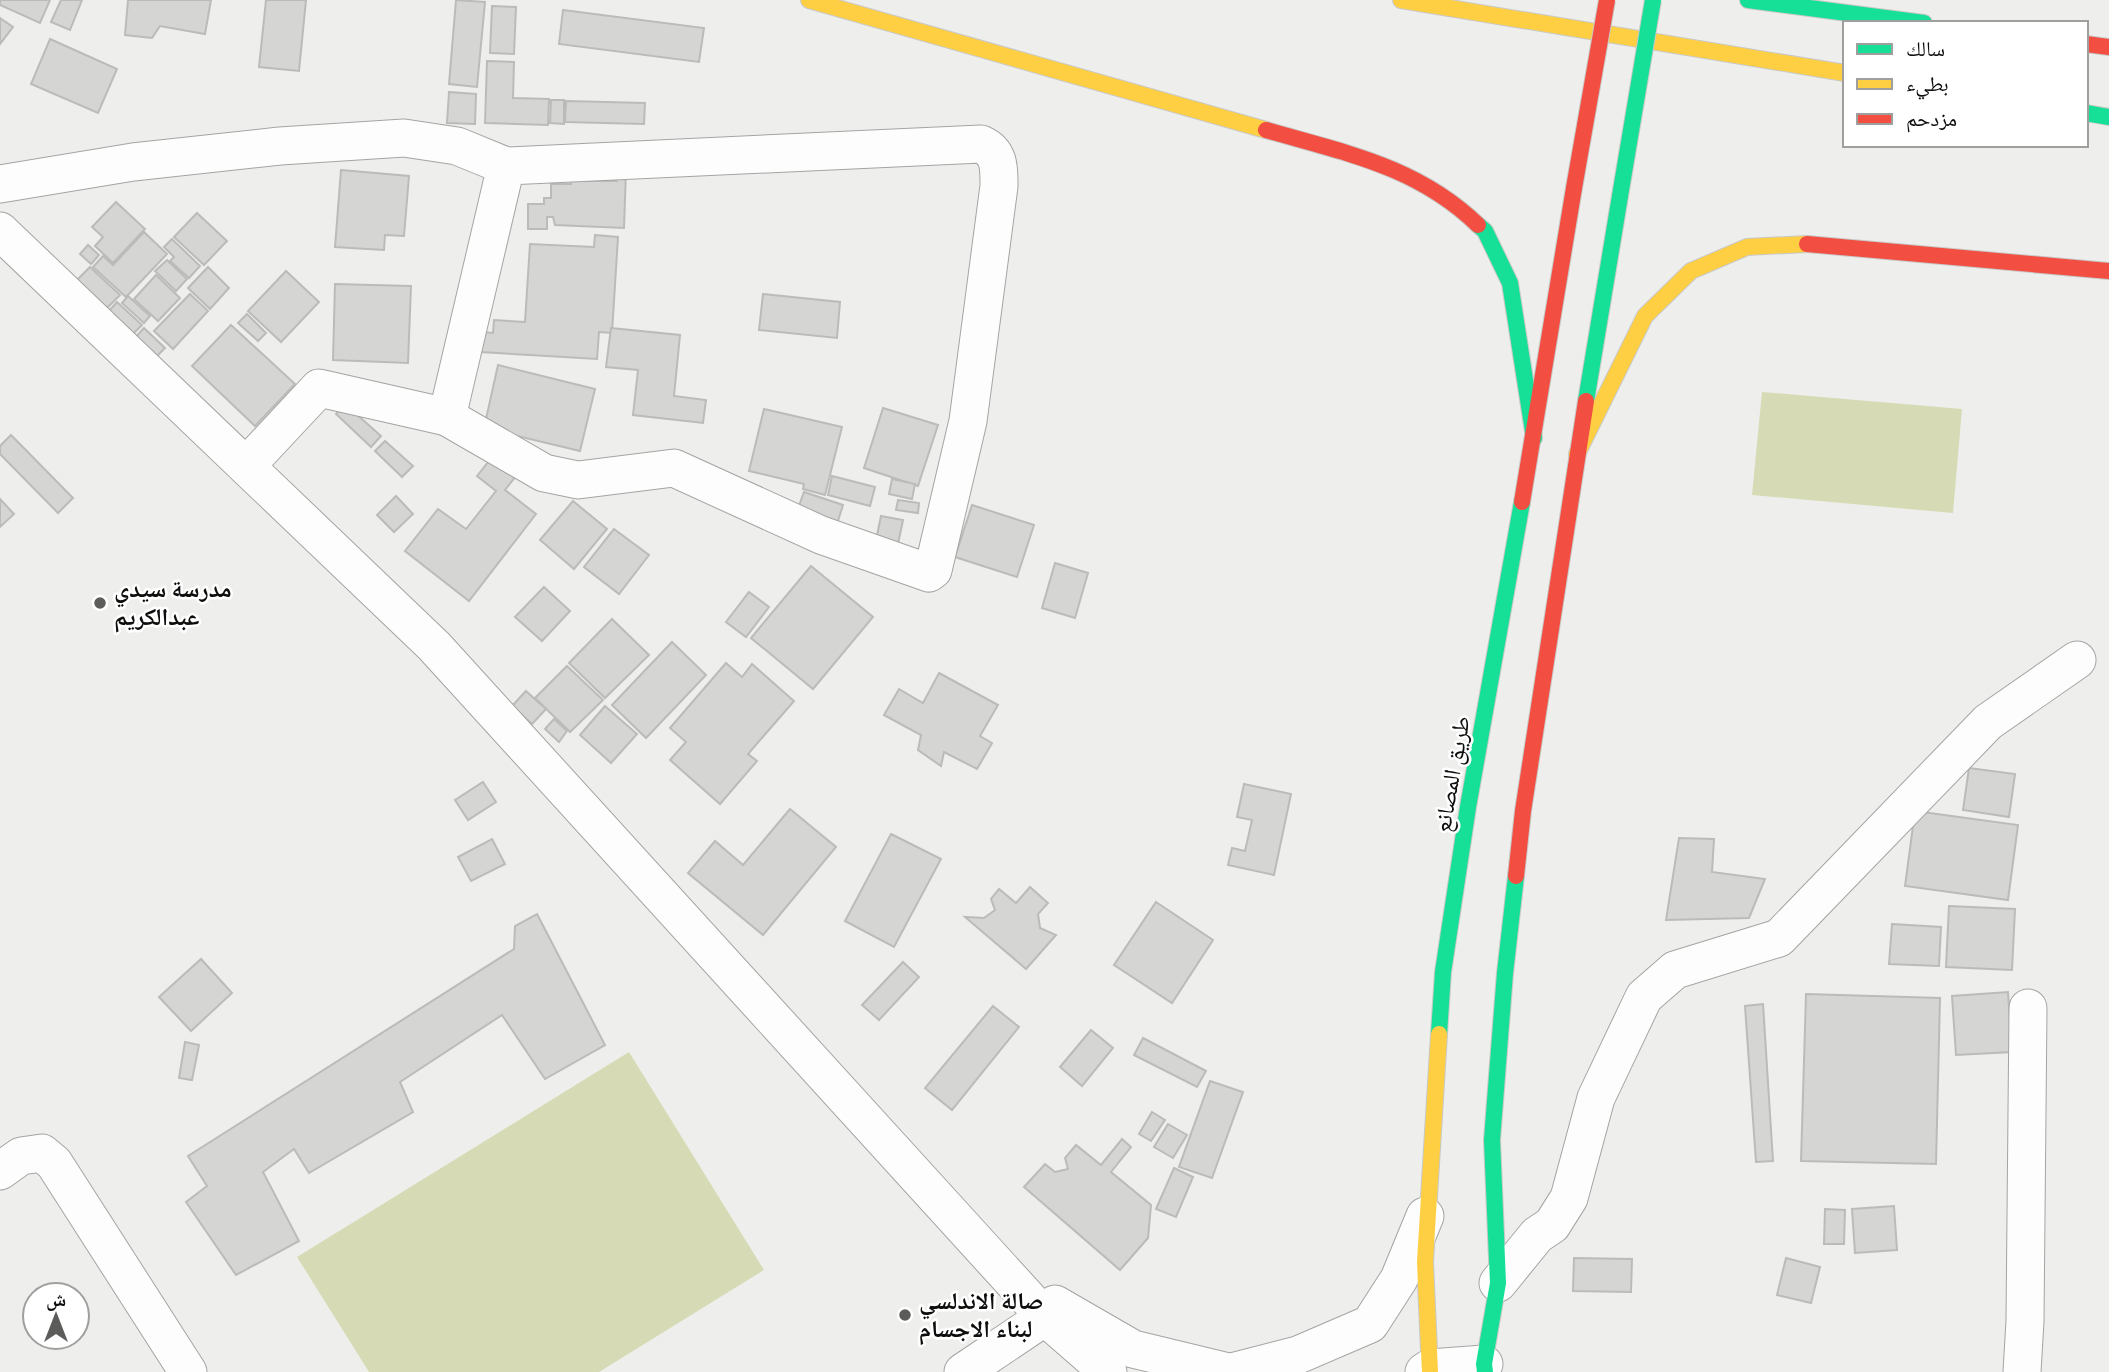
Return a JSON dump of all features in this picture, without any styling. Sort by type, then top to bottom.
[{"type":"main road","points":[[809,0],[1150,95],[1388,166],[1435,190],[1462,209],[1485,231],[1510,283],[1534,438]]},
{"type":"main road","points":[[1401,0],[1843,74]]},
{"type":"main road","name":"طريق المصانع","points":[[1428,1371],[1425,1262],[1443,972],[1468,807],[1534,438],[1607,0]]},
{"type":"main road","points":[[1484,1368],[1498,1283],[1492,1140],[1504,973],[1522,811],[1577,454],[1653,0]]},
{"type":"main road","points":[[1748,0],[1902,14]]},
{"type":"main road","points":[[2088,44],[2109,47]]},
{"type":"main road","points":[[2088,113],[2109,117]]},
{"type":"main road","points":[[1577,454],[1645,316],[1690,271],[1747,247],[1817,244],[2109,271]]},
{"type":"street","points":[[0,184],[146,161],[280,146],[404,138],[457,146],[506,166],[981,144],[997,157],[998,200],[968,421],[933,570],[926,573],[821,535],[674,468],[578,480],[544,473],[447,417],[319,388],[246,467]]},
{"type":"street","points":[[447,417],[506,166]]},
{"type":"street","points":[[0,231],[433,646],[1045,1317],[1108,1372]]},
{"type":"street","points":[[1498,1283],[1537,1235],[1552,1225],[1569,1198],[1596,1098],[1644,998],[1675,970],[1779,938],[1988,722],[2077,660]]},
{"type":"street","points":[[2022,1372],[2025,1321],[2028,1008]]},
{"type":"street","points":[[0,1171],[21,1156],[43,1153],[54,1163],[188,1372]]},
{"type":"street","points":[[1010,1278],[1133,1349],[1230,1372],[1298,1355],[1370,1324],[1399,1279],[1428,1209]]},
{"type":"street","points":[[963,1372],[1045,1317]]},
{"type":"street","points":[[1428,1371],[1484,1368]]},
{"type":"green space","points":[[1762,392],[1962,409],[1953,513],[1752,495]]},
{"type":"green space","points":[[629,1052],[764,1270],[599,1372],[369,1372],[297,1257]]},
{"type":"building","points":[[0,0],[50,0],[40,23],[0,5]]},
{"type":"building","points":[[61,0],[82,0],[70,30],[51,22]]},
{"type":"building","points":[[128,0],[211,0],[205,34],[160,26],[152,38],[125,35]]},
{"type":"building","points":[[266,0],[306,0],[299,71],[259,67]]},
{"type":"building","points":[[456,0],[485,2],[477,87],[449,84]]},
{"type":"building","points":[[492,6],[516,7],[514,54],[490,53]]},
{"type":"building","points":[[563,10],[704,28],[699,62],[559,44]]},
{"type":"building","points":[[0,18],[13,27],[0,44]]},
{"type":"building","points":[[50,39],[117,69],[98,113],[31,84]]},
{"type":"building","points":[[487,61],[514,62],[513,98],[549,99],[548,125],[485,123]]},
{"type":"building","points":[[449,92],[476,94],[475,124],[447,123]]},
{"type":"building","points":[[551,100],[564,100],[564,124],[550,123]]},
{"type":"building","points":[[566,101],[645,103],[644,124],[565,122]]},
{"type":"building","points":[[626,169],[624,228],[555,225],[553,217],[547,217],[547,229],[528,229],[528,204],[544,204],[544,198],[551,198],[551,184],[571,184],[571,174],[585,174],[585,181],[616,181],[610,175]]},
{"type":"building","points":[[341,170],[409,176],[404,236],[385,235],[384,250],[335,247]]},
{"type":"building","points":[[116,202],[145,229],[113,263],[95,246],[103,237],[92,227]]},
{"type":"building","points":[[197,213],[227,241],[204,265],[174,237]]},
{"type":"building","points":[[144,232],[167,254],[126,297],[93,267],[103,256],[113,265]]},
{"type":"building","points":[[595,235],[618,237],[612,333],[599,332],[597,359],[480,352],[482,332],[493,333],[494,320],[525,322],[530,244],[594,247]]},
{"type":"building","points":[[172,239],[200,266],[189,278],[170,261],[174,257],[164,247]]},
{"type":"building","points":[[88,245],[99,255],[91,264],[80,254]]},
{"type":"building","points":[[167,260],[187,279],[176,291],[155,271]]},
{"type":"building","points":[[90,267],[120,295],[107,308],[77,280]]},
{"type":"building","points":[[208,267],[229,288],[210,309],[188,288]]},
{"type":"building","points":[[286,271],[319,302],[281,342],[248,311]]},
{"type":"building","points":[[156,275],[180,298],[158,321],[134,299]]},
{"type":"building","points":[[335,284],[411,286],[408,363],[333,360]]},
{"type":"building","points":[[190,294],[208,311],[173,349],[154,331]]},
{"type":"building","points":[[763,294],[840,302],[837,338],[759,330]]},
{"type":"building","points":[[128,296],[150,316],[144,323],[122,303]]},
{"type":"building","points":[[117,302],[142,325],[133,334],[109,311]]},
{"type":"building","points":[[247,314],[266,333],[258,341],[238,323]]},
{"type":"building","points":[[231,325],[295,384],[255,426],[192,366]]},
{"type":"building","points":[[144,328],[165,348],[154,359],[133,340]]},
{"type":"building","points":[[611,328],[680,335],[674,396],[706,400],[703,423],[633,415],[638,370],[606,367]]},
{"type":"building","points":[[498,365],[595,389],[580,451],[484,428]]},
{"type":"building","points":[[345,404],[381,436],[371,447],[336,414]]},
{"type":"building","points":[[883,408],[938,425],[918,486],[864,468]]},
{"type":"building","points":[[764,409],[842,427],[825,495],[803,489],[804,484],[749,471]]},
{"type":"building","points":[[11,435],[73,498],[58,513],[0,454],[0,446]]},
{"type":"building","points":[[385,441],[413,466],[402,477],[375,451]]},
{"type":"building","points":[[496,452],[520,471],[505,490],[536,514],[469,601],[405,551],[438,509],[466,529],[496,491],[477,476]]},
{"type":"building","points":[[832,476],[875,487],[870,506],[828,495]]},
{"type":"building","points":[[892,479],[915,484],[912,499],[889,494]]},
{"type":"building","points":[[804,492],[843,505],[837,524],[797,511]]},
{"type":"building","points":[[396,496],[413,514],[394,532],[377,515]]},
{"type":"building","points":[[0,499],[14,514],[0,527]]},
{"type":"building","points":[[898,500],[919,503],[918,513],[896,510]]},
{"type":"building","points":[[573,501],[607,529],[574,569],[540,540]]},
{"type":"building","points":[[972,505],[1034,525],[1017,577],[955,557]]},
{"type":"building","points":[[881,516],[903,520],[898,544],[876,540]]},
{"type":"building","points":[[614,529],[649,555],[619,594],[584,567]]},
{"type":"building","points":[[1055,563],[1088,573],[1075,618],[1042,608]]},
{"type":"building","points":[[811,566],[873,617],[813,689],[751,638]]},
{"type":"building","points":[[544,587],[570,611],[542,641],[515,617]]},
{"type":"building","points":[[749,592],[769,607],[746,637],[726,622]]},
{"type":"building","points":[[612,619],[649,655],[605,698],[569,663]]},
{"type":"building","points":[[672,642],[706,675],[646,738],[612,705]]},
{"type":"building","points":[[726,663],[742,677],[752,664],[794,701],[748,754],[757,761],[720,804],[670,760],[686,742],[670,728]]},
{"type":"building","points":[[567,666],[603,700],[570,732],[535,698]]},
{"type":"building","points":[[939,673],[998,705],[980,736],[992,743],[977,769],[944,752],[941,766],[918,750],[921,735],[884,715],[899,689],[923,703]]},
{"type":"building","points":[[526,691],[546,709],[532,724],[512,706]]},
{"type":"building","points":[[605,706],[637,734],[611,763],[580,735]]},
{"type":"building","points":[[554,719],[567,731],[559,742],[545,729]]},
{"type":"building","points":[[1969,768],[2015,774],[2009,817],[1963,810]]},
{"type":"building","points":[[483,782],[496,802],[468,820],[455,800]]},
{"type":"building","points":[[1244,784],[1291,794],[1274,875],[1228,865],[1232,848],[1245,851],[1252,820],[1237,817]]},
{"type":"building","points":[[790,809],[836,847],[763,935],[688,873],[715,841],[743,865]]},
{"type":"building","points":[[1915,811],[2018,825],[2008,900],[1905,886]]},
{"type":"building","points":[[891,834],[941,859],[894,947],[845,921]]},
{"type":"building","points":[[1679,838],[1714,839],[1712,872],[1765,879],[1749,918],[1666,920]]},
{"type":"building","points":[[492,839],[505,864],[471,881],[458,857]]},
{"type":"building","points":[[1030,887],[1048,903],[1038,914],[1040,928],[1056,935],[1026,969],[965,917],[984,918],[995,910],[991,899],[999,889],[1016,903]]},
{"type":"building","points":[[1156,902],[1213,940],[1172,1003],[1114,965]]},
{"type":"building","points":[[1949,906],[2015,909],[2012,970],[1946,967]]},
{"type":"building","points":[[537,914],[605,1045],[545,1079],[502,1015],[400,1082],[413,1112],[309,1173],[294,1149],[263,1172],[299,1241],[236,1275],[186,1202],[207,1186],[188,1156],[514,949],[515,926]]},
{"type":"building","points":[[1892,924],[1941,927],[1939,966],[1889,964]]},
{"type":"building","points":[[201,959],[232,993],[191,1031],[159,997]]},
{"type":"building","points":[[903,962],[919,977],[879,1020],[862,1005]]},
{"type":"building","points":[[2008,992],[2012,1052],[1956,1055],[1952,996]]},
{"type":"building","points":[[1806,994],[1940,998],[1936,1164],[1801,1161]]},
{"type":"building","points":[[1763,1004],[1773,1161],[1756,1162],[1745,1006]]},
{"type":"building","points":[[993,1006],[1019,1027],[952,1110],[925,1088]]},
{"type":"building","points":[[1091,1030],[1113,1048],[1082,1086],[1060,1067]]},
{"type":"building","points":[[1143,1038],[1206,1071],[1197,1087],[1134,1055]]},
{"type":"building","points":[[185,1042],[199,1045],[192,1080],[179,1078]]},
{"type":"building","points":[[1210,1081],[1243,1092],[1212,1178],[1179,1167]]},
{"type":"building","points":[[1152,1112],[1165,1120],[1151,1141],[1139,1134]]},
{"type":"building","points":[[1168,1124],[1187,1135],[1173,1158],[1154,1147]]},
{"type":"building","points":[[1122,1139],[1131,1147],[1111,1172],[1151,1205],[1148,1238],[1120,1270],[1024,1187],[1045,1164],[1055,1172],[1068,1169],[1065,1158],[1076,1145],[1101,1165]]},
{"type":"building","points":[[1174,1168],[1193,1177],[1176,1217],[1156,1209]]},
{"type":"building","points":[[1894,1206],[1897,1250],[1855,1253],[1852,1209]]},
{"type":"building","points":[[1825,1209],[1845,1210],[1844,1244],[1824,1244]]},
{"type":"building","points":[[1574,1258],[1632,1259],[1631,1292],[1573,1291]]},
{"type":"building","points":[[1786,1258],[1820,1267],[1811,1303],[1777,1295]]},
{"type":"traffic: fast","points":[[1620,196],[1653,0]]},
{"type":"traffic: fast","points":[[1748,0],[1909,21]]},
{"type":"traffic: fast","points":[[2088,113],[2109,117]]},
{"type":"traffic: fast","points":[[1586,401],[1620,196]]},
{"type":"traffic: fast","points":[[1478,225],[1485,231],[1510,283],[1534,438]]},
{"type":"traffic: fast","points":[[1439,1034],[1443,972],[1468,807],[1522,502]]},
{"type":"traffic: fast","points":[[1485,1372],[1484,1364],[1498,1283],[1492,1140],[1505,973],[1516,876]]},
{"type":"traffic: slow","points":[[809,0],[1266,130]]},
{"type":"traffic: slow","points":[[1401,0],[1843,73]]},
{"type":"traffic: slow","points":[[1577,454],[1645,316],[1691,271],[1747,247],[1807,244]]},
{"type":"traffic: slow","points":[[1430,1372],[1425,1262],[1439,1034]]},
{"type":"traffic: jam","points":[[1574,188],[1607,0]]},
{"type":"traffic: jam","points":[[2088,44],[2109,47]]},
{"type":"traffic: jam","points":[[1266,130],[1352,155],[1405,175],[1455,205],[1478,225]]},
{"type":"traffic: jam","points":[[1522,502],[1574,188]]},
{"type":"traffic: jam","points":[[1807,244],[2109,271]]},
{"type":"traffic: jam","points":[[1516,876],[1523,811],[1586,401]]},
{"type":"place","name":"مدرسة سيدي عبدالكريم","points":[[100,603]]},
{"type":"place","name":"صالة الاندلسي لبناء الاجسام","points":[[905,1315]]}]
